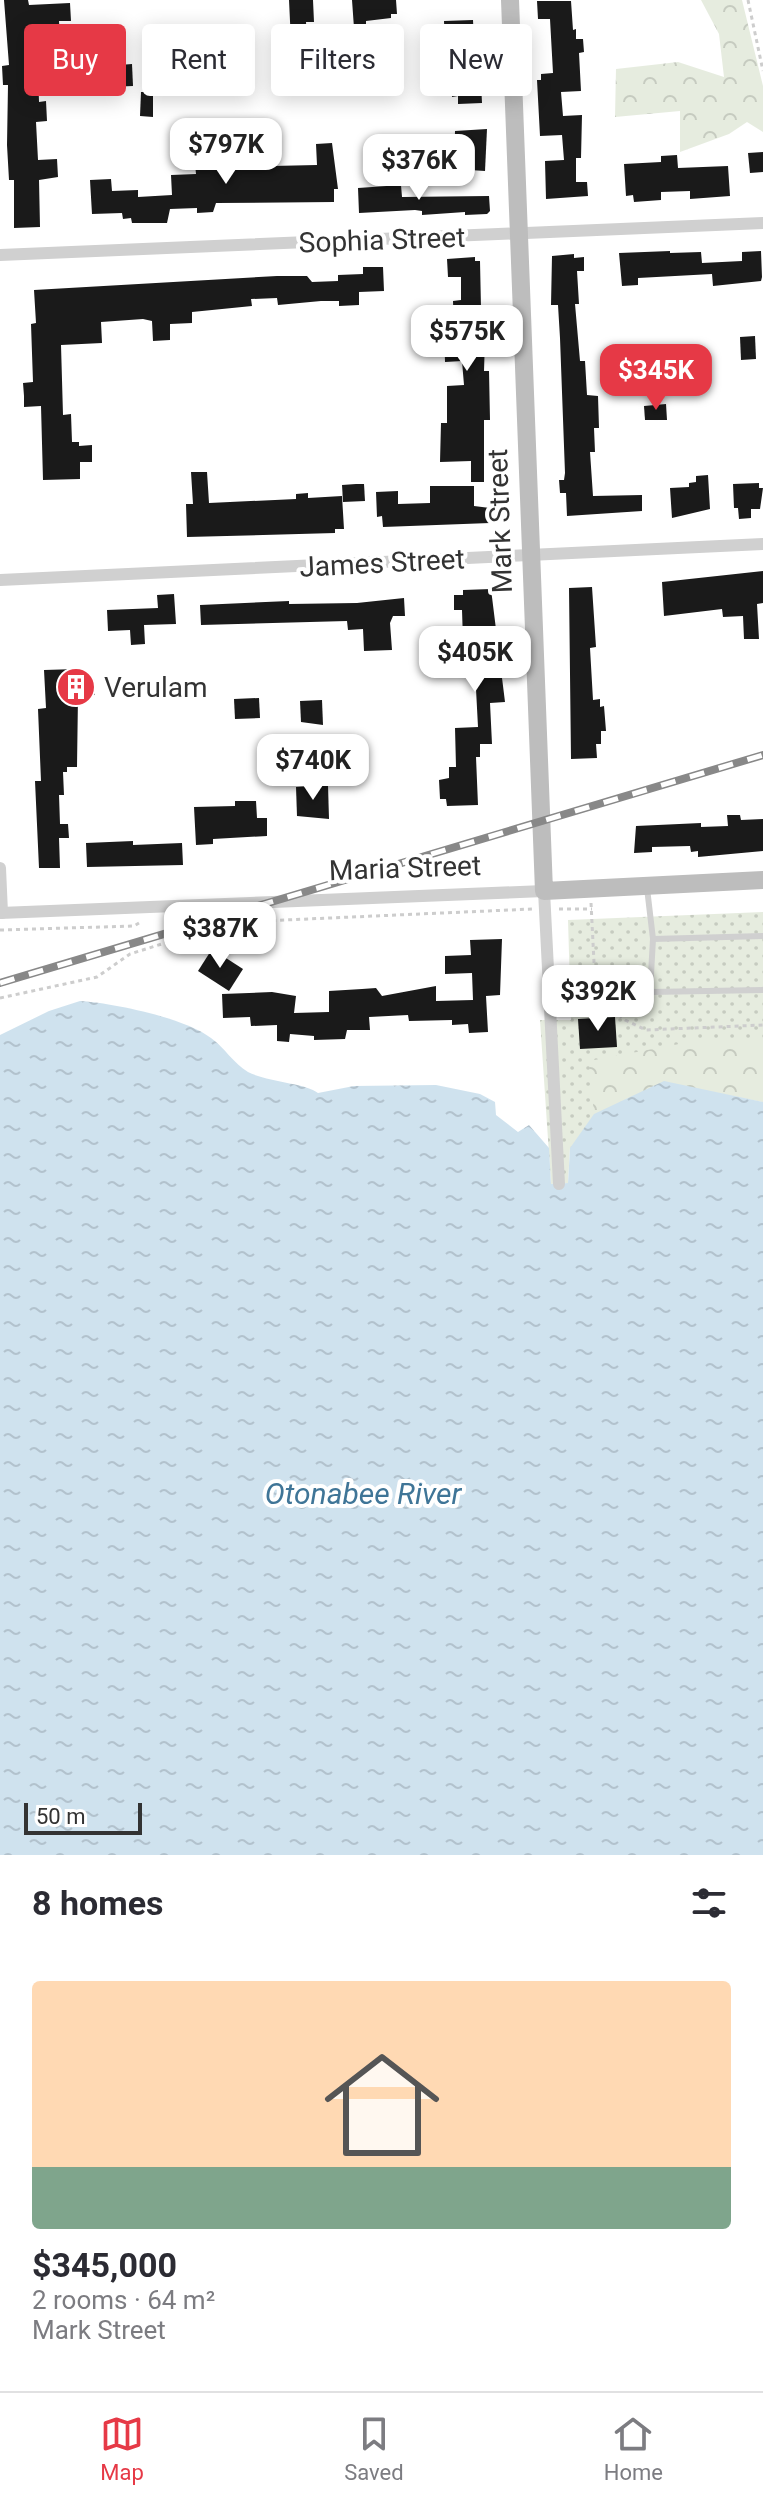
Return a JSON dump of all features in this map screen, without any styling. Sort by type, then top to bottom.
[{"type":"street","name":"Mark Street","points":[[510,0],[529,557],[559,1184]]},
{"type":"street","name":"Sophia Street","points":[[0,255],[763,223]]},
{"type":"street","name":"James Street","points":[[0,580],[763,544]]},
{"type":"street","points":[[0,868],[1,913]]},
{"type":"street","name":"Maria Street","points":[[1,913],[252,902],[544,900],[647,885],[763,880]]},
{"type":"lane","points":[[647,885],[653,939],[650,992],[763,990]]},
{"type":"lane","points":[[653,939],[763,936]]},
{"type":"path","points":[[748,0],[763,71]]},
{"type":"path","points":[[0,998],[97,977],[130,954],[222,925],[544,900],[592,909]]},
{"type":"path","points":[[252,902],[262,921]]},
{"type":"path","points":[[0,930],[134,926],[164,905]]},
{"type":"green space","points":[[701,0],[742,0],[763,86],[763,132],[747,122],[729,134],[680,152],[680,111],[615,117],[616,69],[678,62],[724,77],[719,34]]},
{"type":"green space","points":[[763,912],[763,1102],[664,1082],[570,1148],[568,1183],[551,1184],[540,1020],[571,1020],[568,920]]},
{"type":"green space","points":[[711,1038],[763,1039],[763,1102],[664,1082],[594,1114],[589,1061]]},
{"type":"water","name":"Otonabee River","points":[[80,1001],[129,1008],[184,1024],[211,1038],[248,1072],[318,1093],[354,1086],[436,1085],[480,1094],[495,1102],[496,1115],[518,1132],[529,1125],[549,1148],[551,1184],[568,1183],[570,1148],[594,1114],[664,1081],[763,1102],[763,1855],[0,1855],[0,1035],[49,1011]]},
{"type":"building","points":[[4,0],[28,0],[29,5],[70,3],[71,21],[24,24],[24,96],[39,96],[39,102],[46,101],[47,121],[36,122],[38,160],[57,159],[58,177],[39,180],[40,227],[14,228],[14,180],[9,180],[7,145],[8,85],[3,85],[2,66],[9,65]]},
{"type":"building","points":[[289,0],[313,0],[314,22],[290,24]]},
{"type":"building","points":[[352,0],[396,0],[397,14],[391,14],[391,18],[354,24]]},
{"type":"building","points":[[537,1],[571,1],[573,30],[576,29],[576,39],[583,39],[584,52],[579,53],[581,91],[561,92],[563,116],[582,115],[581,158],[576,158],[576,182],[587,182],[588,196],[546,199],[545,161],[564,160],[562,135],[540,136],[537,80],[541,80],[541,74],[553,73],[550,19],[538,19]]},
{"type":"building","points":[[473,20],[473,24],[444,24],[444,21]]},
{"type":"building","points":[[126,64],[132,64],[133,86],[126,86]]},
{"type":"building","points":[[142,92],[142,96],[153,96],[153,117],[140,116]]},
{"type":"building","points":[[458,96],[482,96],[482,103],[458,104]]},
{"type":"building","points":[[487,129],[485,171],[454,169],[455,131]]},
{"type":"building","points":[[332,143],[338,189],[334,189],[334,202],[216,203],[213,212],[197,213],[197,208],[170,209],[167,223],[132,223],[131,218],[123,219],[122,213],[92,214],[90,180],[111,179],[112,191],[138,190],[138,197],[172,195],[171,175],[196,174],[195,164],[221,163],[221,145],[235,145],[235,150],[270,149],[272,166],[317,165],[316,144]]},
{"type":"building","points":[[763,152],[763,172],[750,173],[748,153]]},
{"type":"building","points":[[677,155],[678,168],[728,166],[730,196],[690,199],[690,191],[661,192],[661,200],[634,202],[633,195],[626,196],[624,164],[661,162],[661,156]]},
{"type":"building","points":[[401,185],[402,197],[489,196],[490,211],[487,214],[465,215],[465,212],[422,215],[422,211],[415,210],[359,213],[358,188]]},
{"type":"building","points":[[761,251],[761,281],[713,286],[712,274],[638,278],[638,285],[622,286],[619,253],[701,252],[702,263],[742,261],[742,252]]},
{"type":"building","points":[[574,254],[574,258],[584,257],[584,271],[577,271],[579,304],[575,304],[580,361],[585,361],[587,395],[598,396],[599,428],[594,428],[595,452],[590,452],[593,496],[642,495],[642,511],[567,516],[566,493],[560,493],[559,480],[564,480],[565,473],[558,305],[551,305],[552,256]]},
{"type":"building","points":[[475,257],[475,261],[480,261],[481,308],[486,308],[484,371],[489,371],[490,420],[484,420],[484,482],[471,482],[471,461],[440,462],[441,423],[447,423],[447,386],[464,385],[462,361],[445,362],[444,329],[454,329],[453,301],[461,300],[461,277],[448,277],[447,259]]},
{"type":"building","points":[[363,267],[383,267],[384,291],[359,292],[359,305],[339,306],[339,301],[321,301],[278,305],[277,298],[251,299],[252,306],[192,312],[192,323],[170,324],[170,340],[153,341],[152,321],[143,319],[101,322],[102,343],[61,345],[63,415],[71,414],[72,442],[79,442],[79,446],[92,445],[92,462],[80,462],[80,479],[43,480],[41,406],[24,407],[23,383],[33,382],[31,324],[36,323],[34,290],[277,276],[307,276],[312,282],[338,281],[338,275],[363,274]]},
{"type":"building","points":[[755,336],[756,359],[741,360],[740,337]]},
{"type":"building","points":[[666,404],[667,420],[645,420],[644,406]]},
{"type":"building","points":[[191,472],[207,472],[209,503],[296,499],[296,494],[308,493],[308,498],[342,496],[344,529],[335,529],[335,533],[187,537],[186,504],[193,504]]},
{"type":"building","points":[[708,475],[710,509],[672,518],[670,488],[689,487],[689,483],[696,482],[696,476]]},
{"type":"building","points":[[759,483],[759,488],[763,488],[760,509],[751,509],[751,518],[739,519],[738,508],[734,508],[733,484]]},
{"type":"building","points":[[364,484],[365,501],[343,502],[342,485]]},
{"type":"building","points":[[430,486],[474,486],[474,506],[490,508],[490,523],[383,527],[382,516],[377,517],[376,492],[398,491],[398,504],[430,503]]},
{"type":"building","points":[[763,571],[763,603],[757,604],[759,639],[744,639],[743,616],[723,617],[722,609],[664,616],[662,582]]},
{"type":"building","points":[[592,587],[596,647],[590,648],[593,700],[600,699],[600,707],[604,706],[606,731],[601,731],[601,744],[596,744],[597,758],[571,759],[569,588]]},
{"type":"building","points":[[491,589],[505,702],[490,703],[492,744],[480,744],[480,757],[476,757],[478,805],[447,806],[446,799],[440,799],[439,780],[449,778],[449,767],[456,767],[455,728],[478,727],[475,670],[464,671],[462,610],[454,610],[454,595],[463,595],[463,590]]},
{"type":"building","points":[[174,594],[176,624],[144,625],[145,644],[131,645],[130,630],[108,631],[107,610],[158,608],[157,595]]},
{"type":"building","points":[[404,598],[405,616],[393,616],[390,623],[392,650],[364,651],[363,629],[348,630],[347,621],[201,625],[200,605],[289,601],[289,604],[357,603]]},
{"type":"building","points":[[77,669],[77,679],[94,679],[95,695],[78,696],[77,767],[67,767],[67,772],[63,772],[64,795],[59,795],[60,824],[68,824],[69,838],[59,838],[60,868],[39,868],[35,781],[41,781],[38,709],[46,708],[44,670]]},
{"type":"building","points":[[259,698],[260,718],[235,719],[234,699]]},
{"type":"building","points":[[322,700],[323,725],[301,722],[300,701]]},
{"type":"building","points":[[328,785],[329,819],[297,816],[296,787]]},
{"type":"building","points":[[235,801],[256,801],[257,818],[267,818],[267,836],[213,839],[213,844],[196,845],[194,807],[235,806]]},
{"type":"building","points":[[727,815],[740,815],[741,820],[763,819],[763,851],[698,857],[698,851],[691,852],[690,846],[652,847],[652,852],[634,853],[636,826],[701,823],[701,827],[728,826]]},
{"type":"building","points":[[133,841],[133,845],[182,843],[183,865],[87,867],[86,843]]},
{"type":"building","points":[[502,939],[500,995],[486,996],[488,1032],[469,1033],[468,1024],[452,1025],[452,1020],[409,1021],[408,1015],[369,1017],[370,1030],[347,1030],[345,1039],[314,1040],[314,1036],[290,1034],[289,1042],[277,1041],[277,1025],[251,1026],[250,1017],[223,1018],[222,994],[272,992],[296,996],[294,1013],[329,1012],[329,991],[376,988],[382,996],[436,986],[436,1001],[473,1000],[472,973],[445,974],[445,956],[471,955],[470,940]]},
{"type":"building","points":[[212,949],[243,969],[229,991],[198,971]]},
{"type":"building","points":[[615,1017],[617,1047],[580,1049],[578,1019]]},
{"type":"railway","points":[[0,983],[763,755]]},
{"type":"place","name":"Verulam","points":[[76,687]]}]
